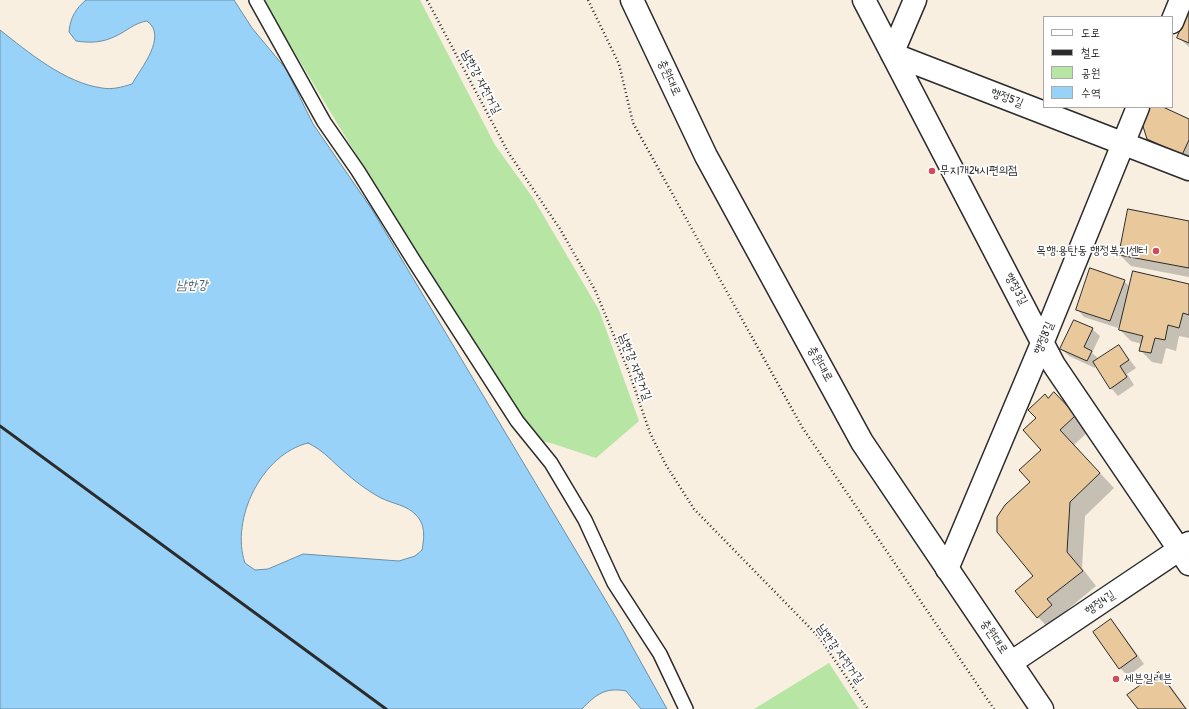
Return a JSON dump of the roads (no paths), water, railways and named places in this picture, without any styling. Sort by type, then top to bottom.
[{"type":"street","name":"충원대로","points":[[632,0],[706,156],[862,442],[1012,662],[1042,709]]},
{"type":"street","name":"행정3길","points":[[864,0],[1043,341],[1054,365],[1186,553]]},
{"type":"street","points":[[892,54],[915,0]]},
{"type":"street","points":[[1173,20],[1181,0]]},
{"type":"street","name":"행정5길","points":[[892,54],[1189,169]]},
{"type":"street","name":"행정8길","points":[[948,568],[1043,341],[1138,108]]},
{"type":"street","name":"행정4길","points":[[1012,662],[1186,553]]},
{"type":"lane","points":[[256,0],[324,122],[358,171],[517,421],[551,462],[585,520],[614,583],[660,654],[686,709]]},
{"type":"water","name":"남한강","points":[[86,0],[234,0],[252,28],[286,69],[313,124],[371,208],[618,621],[667,709],[641,709],[626,691],[613,690],[602,693],[592,699],[582,709],[0,709],[0,30],[35,57],[74,80],[106,89],[132,84],[151,52],[155,35],[153,27],[147,21],[138,23],[120,34],[106,40],[91,42],[76,41],[69,32],[74,14]],"holes":[[[308,443],[325,454],[354,480],[370,491],[381,498],[408,509],[416,515],[423,527],[424,536],[422,550],[415,556],[399,561],[303,554],[268,569],[255,570],[245,563],[242,546],[242,527],[246,509],[254,491],[264,474],[277,460],[291,450]]]},
{"type":"railway","points":[[0,426],[386,709]]},
{"type":"place","name":"무지개24시편의점","points":[[932,171]]},
{"type":"place","name":"목행·용탄동 행정복지센터","points":[[1156,251]]},
{"type":"place","name":"세븐일레븐","points":[[1116,679]]}]
